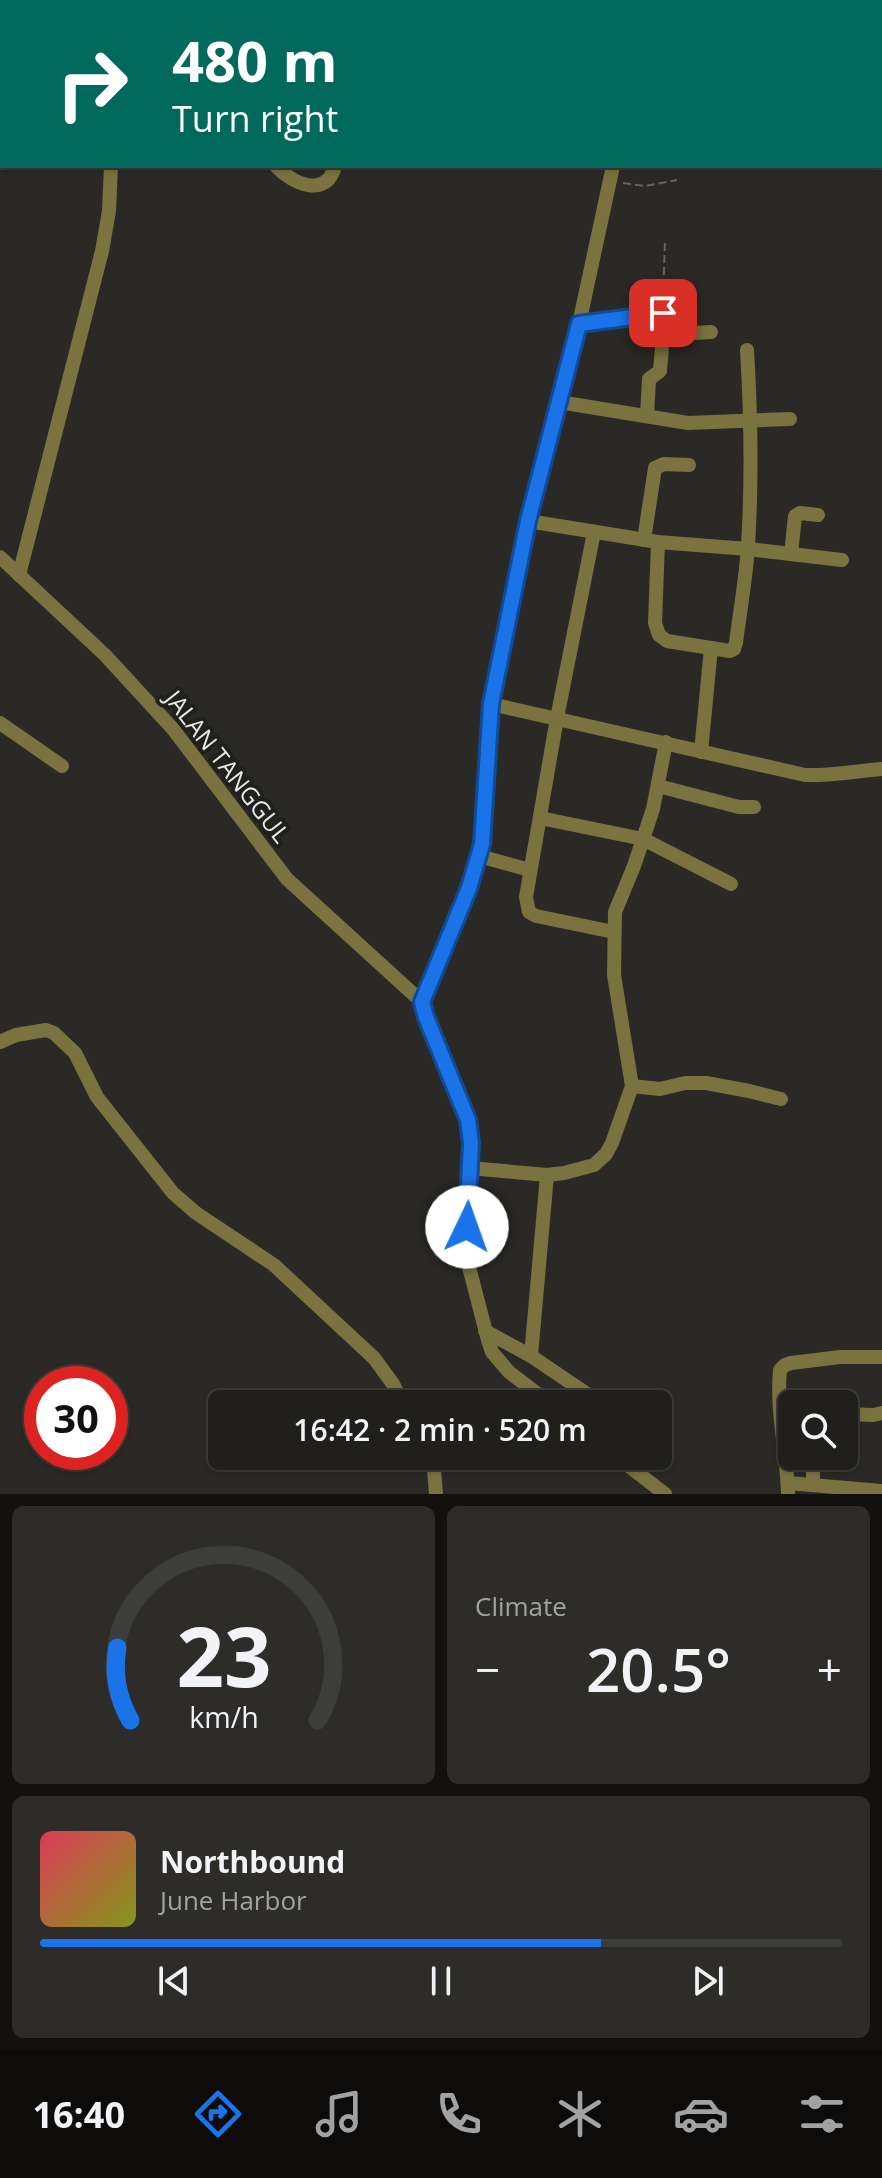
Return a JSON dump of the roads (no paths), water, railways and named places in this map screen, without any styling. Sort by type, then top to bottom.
[{"type":"street","points":[[19,575],[102,251],[109,211],[111,168]]},
{"type":"street","points":[[279,168],[295,180],[319,186],[327,183],[335,168]]},
{"type":"street","points":[[533,1390],[509,1372],[489,1341],[469,1267],[467,1227],[471,1143],[468,1120],[422,1002],[462,905],[482,844],[491,704],[528,521],[579,324],[611,173]]},
{"type":"street","points":[[579,324],[663,313],[660,371],[649,379],[647,416]]},
{"type":"street","points":[[663,335],[711,332]]},
{"type":"street","points":[[689,465],[664,464],[655,468],[651,541],[655,623],[659,635],[667,641],[730,651],[736,643],[748,549],[752,421],[747,350]]},
{"type":"street","points":[[559,402],[699,424],[790,419]]},
{"type":"street","points":[[791,554],[795,516],[800,513],[818,515]]},
{"type":"street","points":[[528,521],[651,541],[842,560]]},
{"type":"street","points":[[594,532],[526,897],[529,912],[536,916],[614,932]]},
{"type":"street","name":"JALAN TANGGUL","points":[[0,557],[105,655],[173,729],[287,879],[422,1002]]},
{"type":"street","points":[[701,752],[711,648]]},
{"type":"street","points":[[491,704],[805,775],[882,769]]},
{"type":"street","points":[[0,723],[62,766]]},
{"type":"street","points":[[470,1168],[547,1175],[594,1165],[606,1154],[632,1086],[614,975],[615,912],[653,809],[666,742]]},
{"type":"street","points":[[658,786],[739,807],[754,807]]},
{"type":"street","points":[[540,818],[643,839],[731,884]]},
{"type":"street","points":[[479,856],[530,870]]},
{"type":"street","points":[[0,1042],[16,1035],[46,1030],[63,1040],[75,1053],[97,1097],[173,1193],[196,1213],[274,1265],[374,1358],[396,1390]]},
{"type":"street","points":[[632,1086],[660,1089],[685,1083],[706,1083],[781,1099]]},
{"type":"street","points":[[531,1356],[547,1175]]},
{"type":"street","points":[[489,1341],[531,1356],[581,1390]]},
{"type":"street","points":[[882,1357],[840,1357],[785,1365],[780,1370],[778,1398],[788,1488],[813,1485],[882,1491]]},
{"type":"street","points":[[858,1414],[882,1413]]},
{"type":"street","points":[[434,1470],[436,1494]]},
{"type":"street","points":[[634,1470],[665,1494]]},
{"type":"street","points":[[813,1470],[813,1485]]}]
